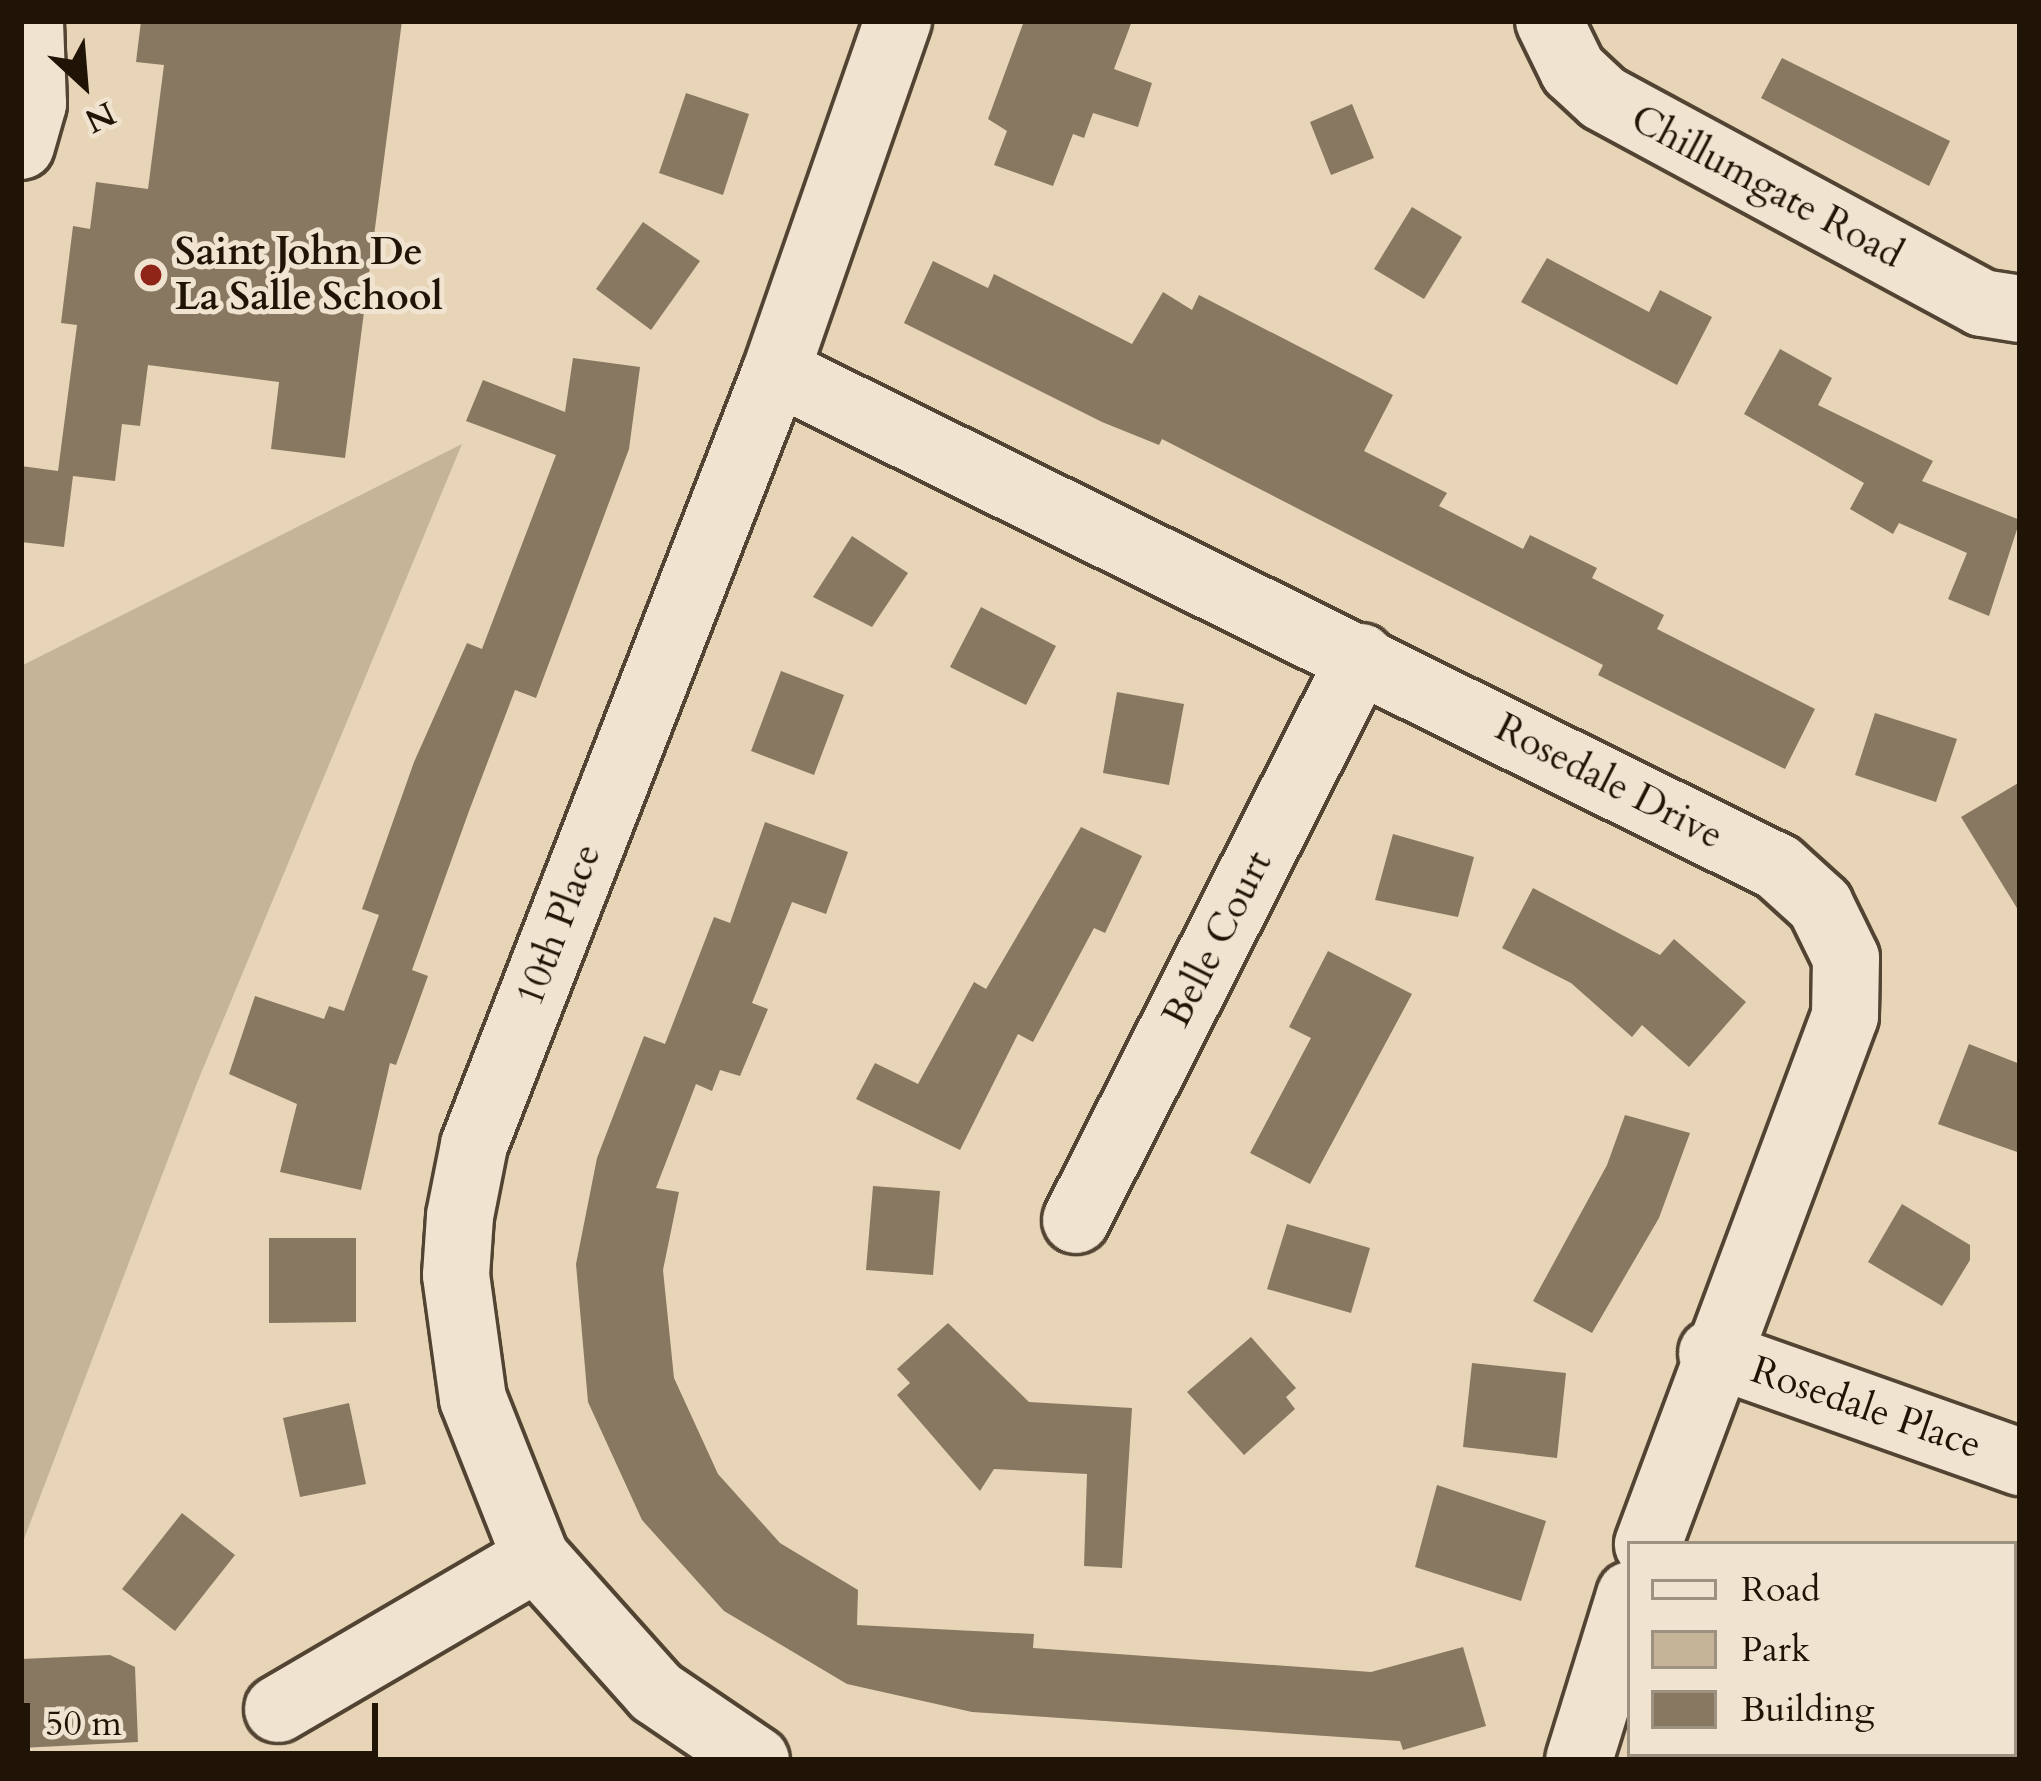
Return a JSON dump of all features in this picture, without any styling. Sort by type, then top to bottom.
[{"type":"street","points":[[21,146],[33,104],[30,21]]},
{"type":"street","name":"10th Place","points":[[756,1760],[656,1692],[536,1558],[495,1466],[463,1336],[456,1275],[469,1169],[776,371],[898,21]]},
{"type":"street","name":"Chillumgate Road","points":[[1549,21],[1573,70],[1604,98],[1982,304],[2020,309]]},
{"type":"street","name":"Rosedale Drive","points":[[776,371],[1778,867],[1838,933],[1849,990],[1845,1016],[1712,1353],[1649,1541]]},
{"type":"street","name":"Belle Court","points":[[1076,1220],[1360,657]]},
{"type":"street","name":"Rosedale Place","points":[[1712,1353],[2020,1462]]},
{"type":"street","points":[[278,1709],[536,1558]]},
{"type":"street","points":[[1579,1760],[1627,1605]]},
{"type":"green space","points":[[462,444],[197,1083],[21,1547],[21,666]]},
{"type":"building","points":[[141,21],[402,21],[345,458],[271,449],[279,382],[148,365],[140,426],[122,424],[115,481],[73,476],[64,547],[21,542],[21,466],[58,471],[77,325],[61,323],[73,226],[90,229],[96,182],[148,189],[164,65],[136,62]]},
{"type":"building","points":[[1024,21],[1132,21],[1114,69],[1152,83],[1138,127],[1093,113],[1084,138],[1073,134],[1053,186],[994,165],[1007,131],[988,119]]},
{"type":"building","points":[[1782,58],[1950,141],[1929,186],[1761,98]]},
{"type":"building","points":[[686,93],[749,114],[723,195],[659,173]]},
{"type":"building","points":[[1352,104],[1374,158],[1331,175],[1310,122]]},
{"type":"building","points":[[1412,207],[1462,237],[1424,299],[1374,269]]},
{"type":"building","points":[[643,222],[700,261],[651,330],[596,289]]},
{"type":"building","points":[[1547,258],[1649,312],[1660,290],[1712,317],[1677,385],[1521,302]]},
{"type":"building","points":[[933,261],[988,288],[994,274],[1132,344],[1163,292],[1192,310],[1199,295],[1393,395],[1364,451],[1447,493],[1439,506],[1523,549],[1530,535],[1597,568],[1592,578],[1664,615],[1657,629],[1815,709],[1785,769],[1598,675],[1603,665],[1162,439],[1159,445],[1102,422],[904,323]]},
{"type":"building","points":[[1780,349],[1832,378],[1818,405],[1933,461],[1922,481],[2020,520],[1989,616],[1948,599],[1967,553],[1899,523],[1893,534],[1850,509],[1864,483],[1744,414]]},
{"type":"building","points":[[573,358],[640,367],[629,449],[536,698],[515,690],[469,811],[412,970],[428,976],[396,1065],[390,1063],[361,1190],[280,1172],[297,1104],[229,1074],[255,996],[324,1019],[329,1006],[344,1011],[379,915],[362,909],[414,762],[467,643],[482,649],[556,455],[466,421],[483,380],[565,412]]},
{"type":"building","points":[[852,536],[908,573],[872,627],[813,597]]},
{"type":"building","points":[[981,607],[1056,646],[1026,705],[950,667]]},
{"type":"building","points":[[781,671],[844,695],[814,775],[751,751]]},
{"type":"building","points":[[1117,692],[1184,704],[1169,785],[1103,773]]},
{"type":"building","points":[[1875,713],[1957,739],[1936,802],[1855,775]]},
{"type":"building","points":[[2020,782],[2020,913],[1961,817]]},
{"type":"building","points":[[765,822],[848,852],[826,914],[792,902],[752,1003],[768,1009],[740,1076],[720,1070],[712,1091],[696,1084],[656,1188],[679,1192],[663,1270],[674,1378],[718,1474],[780,1543],[858,1590],[857,1625],[1034,1634],[1033,1648],[1371,1672],[1463,1647],[1486,1726],[1403,1750],[1400,1741],[972,1712],[847,1684],[724,1611],[642,1520],[588,1402],[576,1264],[597,1158],[644,1036],[665,1044],[714,917],[730,923]]},
{"type":"building","points":[[1081,827],[1142,856],[1105,933],[1094,928],[1033,1042],[1018,1034],[960,1150],[856,1099],[875,1063],[918,1084],[974,982],[986,989]]},
{"type":"building","points":[[1393,834],[1474,857],[1458,917],[1375,900]]},
{"type":"building","points":[[1533,888],[1660,955],[1674,939],[1746,1002],[1689,1067],[1642,1025],[1632,1037],[1571,983],[1502,948]]},
{"type":"building","points":[[1328,951],[1412,994],[1310,1184],[1250,1153],[1311,1038],[1289,1027]]},
{"type":"building","points":[[1969,1044],[2020,1064],[2020,1153],[1938,1124]]},
{"type":"building","points":[[1625,1115],[1690,1133],[1659,1218],[1592,1333],[1533,1301],[1607,1165]]},
{"type":"building","points":[[873,1186],[940,1191],[933,1275],[866,1270]]},
{"type":"building","points":[[1902,1204],[1970,1245],[1970,1260],[1942,1306],[1868,1262]]},
{"type":"building","points":[[1287,1224],[1370,1248],[1351,1313],[1267,1289]]},
{"type":"building","points":[[269,1238],[356,1238],[356,1322],[269,1323]]},
{"type":"building","points":[[948,1323],[1029,1402],[1132,1408],[1122,1568],[1084,1566],[1087,1474],[994,1469],[980,1491],[897,1395],[910,1383],[897,1369]]},
{"type":"building","points":[[1251,1337],[1296,1388],[1286,1397],[1295,1409],[1244,1455],[1187,1392]]},
{"type":"building","points":[[1472,1363],[1566,1373],[1557,1458],[1463,1447]]},
{"type":"building","points":[[349,1403],[366,1484],[300,1497],[283,1418]]},
{"type":"building","points":[[1437,1485],[1546,1521],[1521,1601],[1415,1567]]},
{"type":"building","points":[[182,1513],[235,1555],[175,1631],[122,1589]]},
{"type":"building","points":[[110,1655],[135,1667],[138,1742],[21,1748],[21,1659]]},
{"type":"place","name":"Saint John De La Salle School","points":[[151,275]]}]
